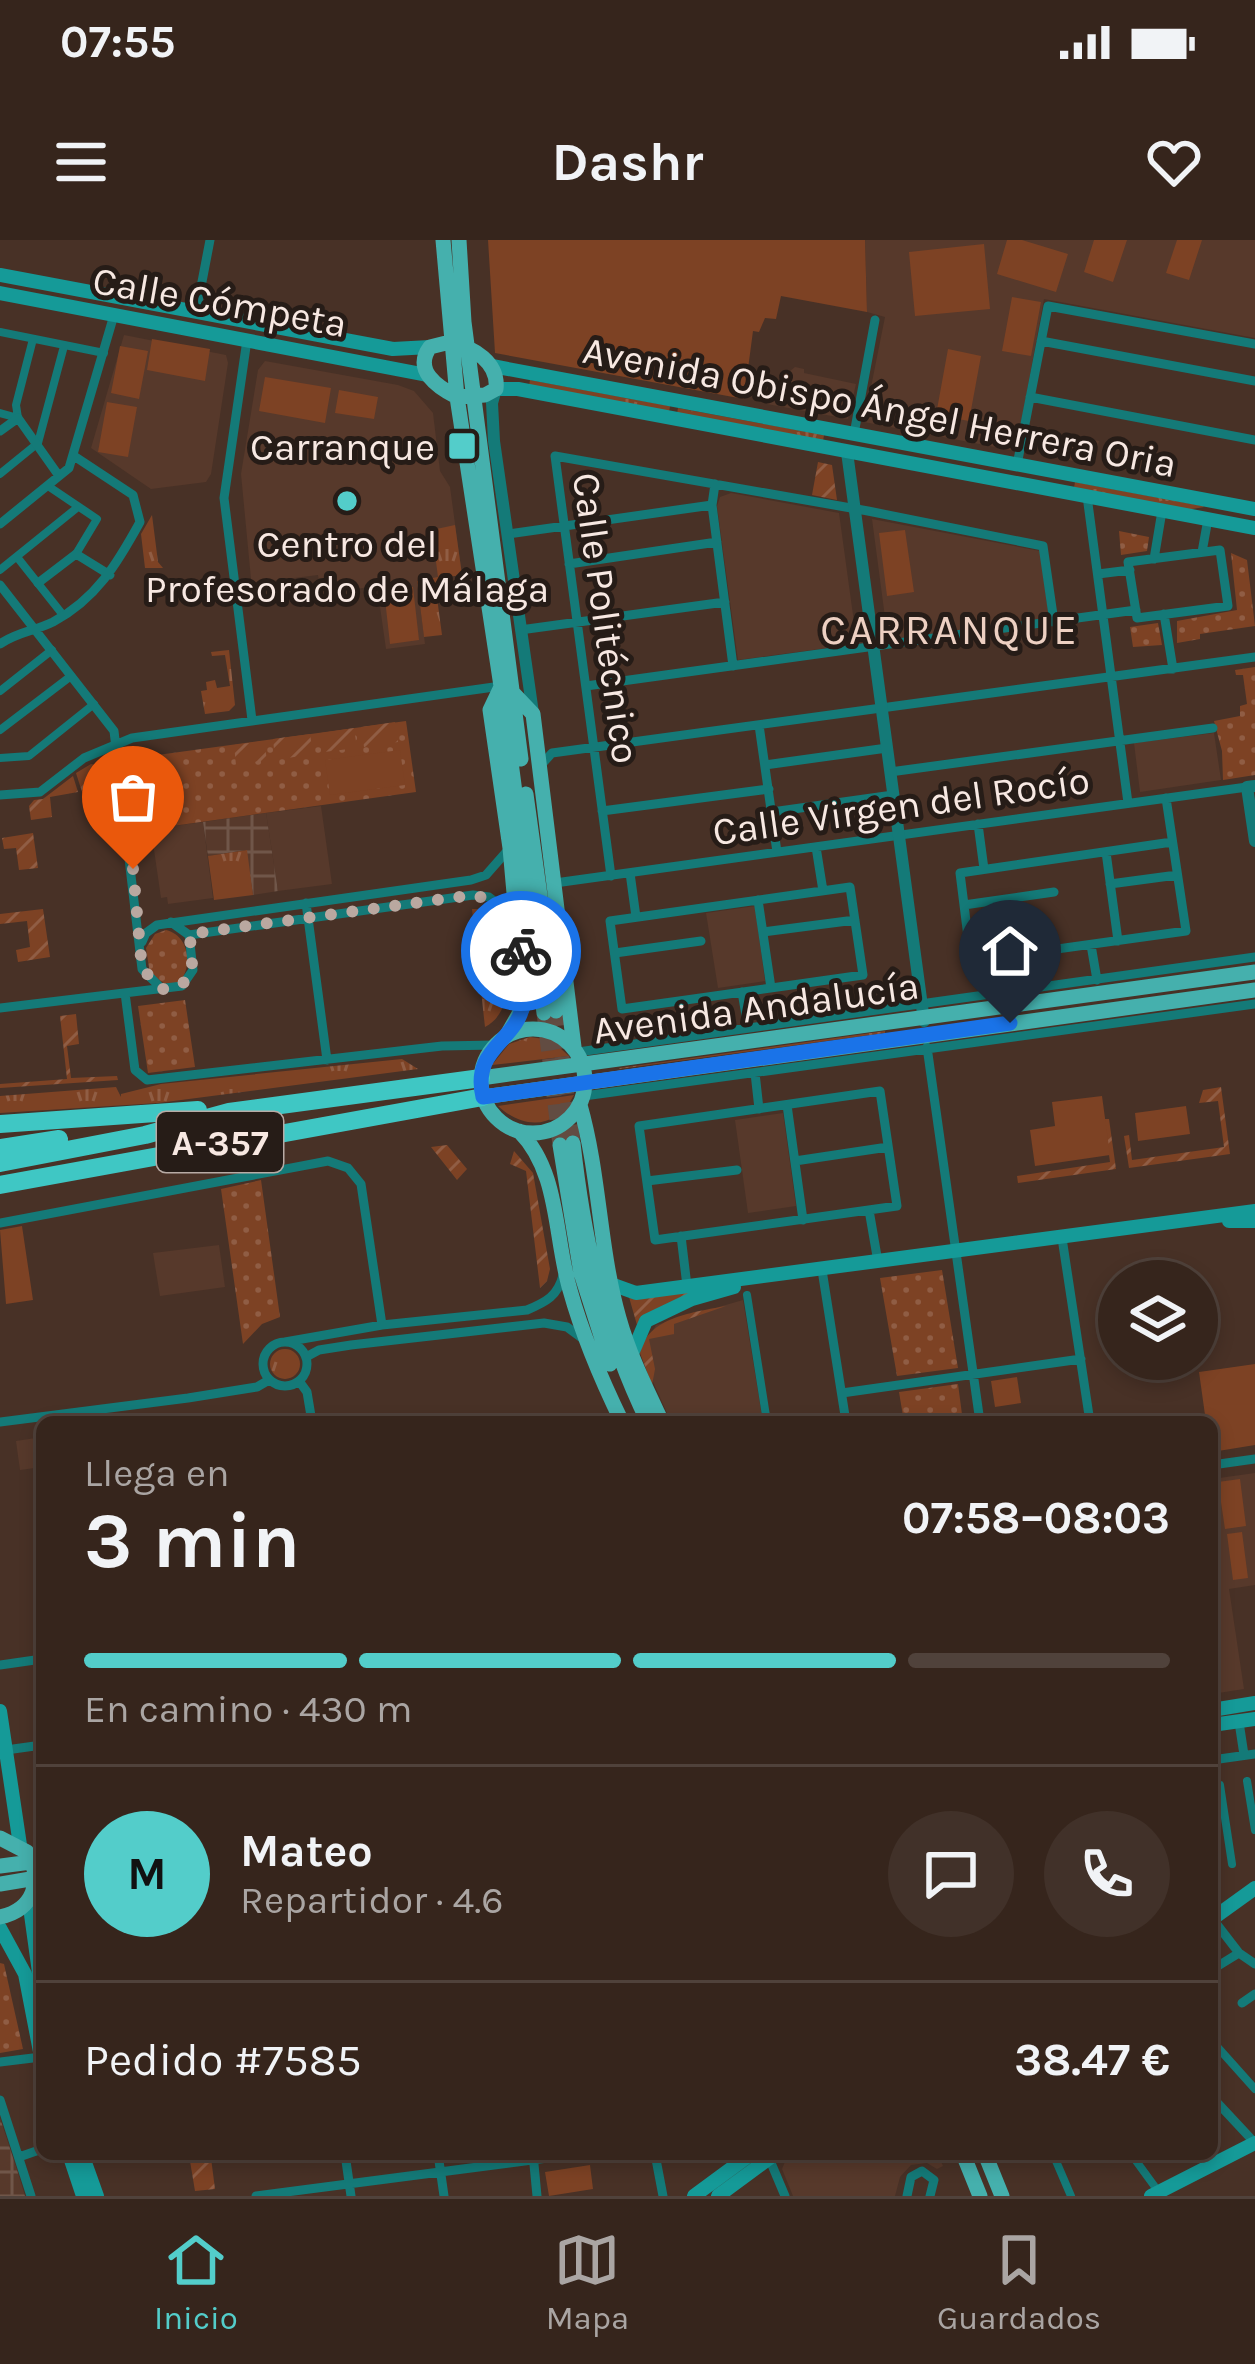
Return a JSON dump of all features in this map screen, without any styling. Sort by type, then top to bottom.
[{"type":"highway","name":"A-357","points":[[0,1163],[145,1135],[229,1112],[482,1087]]},
{"type":"highway","name":"A-357","points":[[0,1185],[482,1087]]},
{"type":"highway","points":[[0,1124],[187,1109],[229,1112]]},
{"type":"highway","points":[[0,1148],[177,1124]]},
{"type":"main road","points":[[443,240],[550,1012]]},
{"type":"main road","points":[[459,240],[459,344]]},
{"type":"main road","name":"Calle Cómpeta","points":[[0,275],[393,349],[430,346]]},
{"type":"main road","name":"Calle Cómpeta","points":[[0,293],[427,375]]},
{"type":"main road","points":[[459,344],[492,366],[496,389],[465,397],[427,375],[422,364],[430,346],[459,344]]},
{"type":"main road","name":"Avenida Obispo Ángel Herrera Oria","points":[[492,366],[1255,509]]},
{"type":"main road","name":"Avenida Obispo Ángel Herrera Oria","points":[[496,389],[518,389],[1255,528]]},
{"type":"main road","points":[[465,397],[506,641],[507,690],[490,710],[510,848],[524,1005],[486,1058],[482,1087],[494,1115],[518,1131],[546,1171],[564,1270],[586,1340],[619,1416]]},
{"type":"main road","points":[[847,452],[882,440]]},
{"type":"main road","points":[[506,641],[520,630]]},
{"type":"main road","points":[[507,690],[533,714],[611,1284],[631,1356],[659,1416]]},
{"type":"main road","name":"Avenida Andalucía","points":[[482,1087],[584,1095],[925,1026],[1255,972]]},
{"type":"main road","name":"Avenida Andalucía","points":[[482,1087],[578,1054],[925,1026],[1255,990]]},
{"type":"main road","points":[[501,1040],[524,1029],[546,1030],[578,1054]]},
{"type":"main road","points":[[518,1131],[555,1129],[584,1095]]},
{"type":"main road","points":[[634,1416],[590,1307],[571,1224],[567,1144],[601,1305],[645,1416]]},
{"type":"main road","points":[[611,1284],[636,1293],[1255,1211]]},
{"type":"main road","points":[[1212,1217],[1236,1223],[1255,1221]]},
{"type":"main road","points":[[631,1356],[646,1321],[692,1299],[770,1277]]},
{"type":"main road","points":[[1218,1709],[1255,1703]]},
{"type":"main road","points":[[0,1711],[20,1845],[36,1866]]},
{"type":"main road","points":[[0,1838],[20,1845]]},
{"type":"main road","points":[[0,1866],[36,1869]]},
{"type":"main road","points":[[0,1884],[36,1870]]},
{"type":"main road","points":[[36,1876],[29,1900],[36,1951]]},
{"type":"main road","points":[[1218,1914],[1255,1888]]},
{"type":"main road","points":[[0,1917],[14,1914],[29,1900]]},
{"type":"main road","points":[[0,1928],[25,1974],[36,2032]]},
{"type":"main road","points":[[1218,2157],[1255,2143]]},
{"type":"main road","points":[[71,2160],[83,2196]]},
{"type":"main road","points":[[84,2160],[97,2196]]},
{"type":"main road","points":[[694,2196],[743,2160]]},
{"type":"main road","points":[[718,2196],[767,2160]]},
{"type":"main road","points":[[965,2160],[980,2196]]},
{"type":"main road","points":[[987,2160],[1002,2196]]},
{"type":"main road","points":[[1161,2193],[1211,2160]]},
{"type":"street","points":[[196,313],[210,240]]},
{"type":"street","points":[[1017,465],[1048,306],[1255,344]]},
{"type":"street","points":[[0,524],[69,468],[114,315]]},
{"type":"street","points":[[854,434],[875,320]]},
{"type":"street","points":[[250,322],[224,498],[252,720]]},
{"type":"street","points":[[0,334],[104,353]]},
{"type":"street","points":[[33,339],[16,405],[18,418],[59,476]]},
{"type":"street","points":[[1042,341],[1255,381]]},
{"type":"street","points":[[0,474],[38,443],[64,346]]},
{"type":"street","points":[[496,389],[492,418],[533,714]]},
{"type":"street","points":[[1030,397],[1255,440]]},
{"type":"street","points":[[0,413],[18,418]]},
{"type":"street","points":[[0,430],[18,418]]},
{"type":"street","points":[[847,452],[979,1416]]},
{"type":"street","points":[[0,644],[63,615],[110,574],[140,522],[133,495],[74,456]]},
{"type":"street","name":"Calle Politécnico","points":[[611,876],[555,456],[1043,546],[1054,622]]},
{"type":"street","points":[[715,484],[712,506],[734,666]]},
{"type":"street","points":[[38,583],[76,554],[97,519],[48,486]]},
{"type":"street","points":[[1087,496],[1128,803]]},
{"type":"street","points":[[508,534],[712,506]]},
{"type":"street","points":[[0,570],[78,507]]},
{"type":"street","points":[[1154,559],[1162,511]]},
{"type":"street","points":[[1202,552],[1208,519]]},
{"type":"street","points":[[569,564],[717,542]]},
{"type":"street","points":[[1220,550],[1228,606],[1137,618],[1129,562],[1202,552],[1220,550]]},
{"type":"street","points":[[76,554],[110,574]]},
{"type":"street","points":[[16,557],[63,615]]},
{"type":"street","points":[[1098,574],[1130,569]]},
{"type":"street","points":[[0,585],[114,731],[142,969],[163,989]]},
{"type":"street","points":[[520,630],[725,602]]},
{"type":"street","points":[[586,686],[1136,610]]},
{"type":"street","points":[[1164,614],[1173,669]]},
{"type":"street","points":[[0,692],[52,650]]},
{"type":"street","points":[[539,775],[543,760],[552,753],[1255,657]]},
{"type":"street","points":[[0,730],[71,676]]},
{"type":"street","points":[[0,795],[40,792],[84,758],[132,738],[507,690]]},
{"type":"street","points":[[0,758],[28,756],[94,704]]},
{"type":"street","points":[[759,725],[777,852]]},
{"type":"street","points":[[890,772],[1213,728]]},
{"type":"street","points":[[765,766],[887,748]]},
{"type":"street","points":[[1251,787],[1255,841]]},
{"type":"street","name":"Calle Virgen del Rocío","points":[[555,884],[1251,787]]},
{"type":"street","points":[[602,811],[769,789]]},
{"type":"street","points":[[772,812],[893,795]]},
{"type":"street","points":[[1166,798],[1186,931],[971,961],[960,872],[1172,842]]},
{"type":"street","points":[[978,824],[984,869]]},
{"type":"street","points":[[817,847],[823,891]]},
{"type":"street","points":[[140,947],[146,933],[171,922],[471,880],[487,875],[510,848]]},
{"type":"street","points":[[1106,852],[1118,941]]},
{"type":"street","points":[[630,873],[636,917]]},
{"type":"street","points":[[1110,884],[1177,875]]},
{"type":"street","points":[[850,887],[863,975],[622,1009],[610,921],[758,900],[850,887]]},
{"type":"street","points":[[964,905],[1054,892]]},
{"type":"street","points":[[171,922],[189,934],[473,895],[498,902],[518,919]]},
{"type":"street","points":[[758,900],[770,988]]},
{"type":"street","points":[[306,903],[327,1060]]},
{"type":"street","points":[[138,909],[157,925]]},
{"type":"street","points":[[763,932],[855,920]]},
{"type":"street","points":[[0,1008],[182,986],[190,979],[189,934]]},
{"type":"street","points":[[615,953],[701,941]]},
{"type":"street","points":[[1091,945],[1097,980]]},
{"type":"street","name":"Avenida Andalucía","points":[[584,1095],[754,1073],[1097,980],[1255,957]]},
{"type":"street","points":[[142,969],[124,993],[135,1070],[147,1080],[501,1040]]},
{"type":"street","points":[[742,992],[748,1027]]},
{"type":"street","name":"Avenida Andalucía","points":[[578,1054],[748,1027],[925,1026],[1255,1004]]},
{"type":"street","points":[[754,1073],[759,1108]]},
{"type":"street","points":[[880,1091],[897,1206],[655,1240],[638,1126],[787,1105],[880,1091]]},
{"type":"street","points":[[787,1105],[803,1220]]},
{"type":"street","points":[[795,1161],[888,1148]]},
{"type":"street","points":[[0,1223],[328,1161],[348,1168],[361,1184],[382,1324]]},
{"type":"street","points":[[646,1181],[737,1170]]},
{"type":"street","points":[[868,1210],[878,1262]]},
{"type":"street","points":[[681,1236],[687,1286]]},
{"type":"street","points":[[1061,1238],[1089,1416]]},
{"type":"street","points":[[285,1342],[298,1346],[306,1357],[307,1370],[299,1381],[280,1386],[269,1380],[263,1368],[273,1345],[285,1342],[382,1324],[506,1312],[546,1302],[559,1290],[564,1270]]},
{"type":"street","points":[[822,1270],[845,1416]]},
{"type":"street","points":[[746,1295],[766,1416]]},
{"type":"street","points":[[500,1328],[507,1320],[506,1312]]},
{"type":"street","points":[[306,1357],[351,1345],[500,1328],[560,1325],[586,1340]]},
{"type":"street","points":[[842,1393],[1081,1359]]},
{"type":"street","points":[[47,1416],[257,1387],[269,1380]]},
{"type":"street","points":[[299,1381],[307,1392],[311,1416]]},
{"type":"street","points":[[0,1422],[36,1417]]},
{"type":"street","points":[[1218,1464],[1255,1459]]},
{"type":"street","points":[[0,1665],[36,1660]]},
{"type":"street","points":[[1218,1759],[1250,1755],[1247,1720]]},
{"type":"street","points":[[6,1750],[36,1746]]},
{"type":"street","points":[[1247,1781],[1255,1830]]},
{"type":"street","points":[[1220,1784],[1232,1864]]},
{"type":"street","points":[[1218,1926],[1239,1953],[1255,1964]]},
{"type":"street","points":[[1218,1966],[1239,1953]]},
{"type":"street","points":[[1242,2003],[1255,1994]]},
{"type":"street","points":[[1218,2048],[1255,2089]]},
{"type":"street","points":[[0,2062],[36,2059]]},
{"type":"street","points":[[0,2100],[32,2196]]},
{"type":"street","points":[[1218,2103],[1255,2143]]},
{"type":"street","points":[[19,2157],[36,2152]]},
{"type":"street","points":[[346,2160],[351,2196]]},
{"type":"street","points":[[439,2160],[444,2196]]},
{"type":"street","points":[[256,2196],[513,2160]]},
{"type":"street","points":[[533,2160],[538,2196]]},
{"type":"street","points":[[656,2160],[664,2196]]},
{"type":"street","points":[[773,2160],[784,2196]]},
{"type":"street","points":[[1056,2160],[1071,2196]]},
{"type":"street","points":[[1136,2160],[1161,2193]]},
{"type":"street","points":[[910,2194],[911,2177],[926,2173],[934,2180],[930,2196]]},
{"type":"shaded area","points":[[865,240],[1255,240],[1255,338],[1044,299],[1016,451],[864,422],[885,317],[867,312]]},
{"type":"shaded area","points":[[124,335],[226,355],[211,474],[206,482],[151,489],[91,448]]},
{"type":"shaded area","name":"Centro del Profesorado de Málaga","points":[[265,361],[398,385],[414,391],[433,413],[440,471],[450,487],[462,575],[417,581],[425,644],[386,649],[377,586],[321,594],[318,575],[255,583],[251,579],[241,474],[258,370]]},
{"type":"shaded area","points":[[795,367],[856,384],[848,419],[767,404],[772,379],[783,381],[786,387]]},
{"type":"shaded area","points":[[1062,434],[1099,441],[1094,465],[1058,458]]},
{"type":"shaded area","points":[[731,493],[839,513],[857,644],[738,660],[717,506],[720,497]]},
{"type":"shaded area","points":[[872,519],[1040,551],[1049,618],[888,640]]},
{"type":"shaded area","points":[[1214,733],[1221,780],[1140,792],[1134,743]]},
{"type":"shaded area","points":[[321,806],[332,884],[278,891],[266,813]]},
{"type":"shaded area","points":[[266,813],[278,891],[253,895],[246,850],[208,856],[203,822]]},
{"type":"shaded area","points":[[203,822],[213,898],[168,904],[167,897],[161,898],[151,829]]},
{"type":"shaded area","points":[[755,906],[765,981],[718,988],[706,913]]},
{"type":"shaded area","points":[[783,1113],[796,1206],[748,1213],[735,1120]]},
{"type":"shaded area","points":[[219,1245],[225,1287],[160,1296],[153,1253]]},
{"type":"shaded area","points":[[743,1300],[762,1416],[668,1416],[640,1353],[656,1325]]},
{"type":"shaded area","points":[[36,1438],[36,1468],[20,1470],[16,1441]]},
{"type":"shaded area","points":[[1255,1473],[1255,1585],[1229,1589],[1244,1689],[1218,1693],[1218,1478]]},
{"type":"shaded area","points":[[0,2118],[17,2170],[25,2196],[0,2196]]},
{"type":"shaded area","points":[[786,2160],[940,2160],[943,2166],[911,2165],[900,2177],[895,2196],[793,2196],[782,2169]]},
{"type":"green space","points":[[488,240],[865,240],[867,312],[781,296],[776,319],[765,318],[759,332],[753,331],[744,399],[495,353]]},
{"type":"green space","points":[[1007,240],[1068,254],[1056,292],[997,274]]},
{"type":"green space","points":[[1094,240],[1127,240],[1113,282],[1084,272]]},
{"type":"green space","points":[[1177,240],[1202,240],[1189,280],[1166,273]]},
{"type":"green space","points":[[984,244],[990,309],[915,316],[909,252]]},
{"type":"green space","points":[[1012,297],[1041,302],[1031,356],[1002,351]]},
{"type":"green space","points":[[152,339],[210,349],[205,381],[147,370]]},
{"type":"green space","points":[[120,346],[148,351],[139,399],[111,393]]},
{"type":"green space","points":[[948,349],[981,356],[969,421],[936,415]]},
{"type":"green space","points":[[265,377],[331,388],[325,423],[259,411]]},
{"type":"green space","points":[[530,380],[670,406],[669,412],[529,386]]},
{"type":"green space","points":[[339,390],[378,397],[374,419],[335,413]]},
{"type":"green space","points":[[107,402],[137,407],[128,457],[98,452]]},
{"type":"green space","points":[[678,408],[824,435],[823,441],[677,414]]},
{"type":"green space","points":[[818,462],[832,465],[837,500],[812,495]]},
{"type":"green space","points":[[1075,482],[1204,507],[1186,510],[1074,488]]},
{"type":"green space","points":[[152,515],[158,562],[163,568],[145,568],[141,534]]},
{"type":"green space","points":[[455,525],[462,575],[435,583],[442,635],[424,637],[417,581],[438,577],[432,530]]},
{"type":"green space","points":[[905,530],[914,592],[887,596],[879,533]]},
{"type":"green space","points":[[1119,531],[1149,537],[1147,551],[1121,555]]},
{"type":"green space","points":[[1231,553],[1247,560],[1255,626],[1200,634],[1200,639],[1177,643],[1177,621],[1237,610]]},
{"type":"green space","points":[[413,587],[419,640],[390,644],[384,590]]},
{"type":"green space","points":[[1158,623],[1162,645],[1133,647],[1130,627]]},
{"type":"green space","points":[[229,650],[235,705],[229,711],[205,714],[201,691],[207,690],[206,682],[215,680],[217,688],[230,686],[225,655],[212,656],[211,652]]},
{"type":"green space","points":[[1255,667],[1255,775],[1223,780],[1214,721],[1240,716],[1240,706],[1247,704],[1243,675],[1236,675],[1235,670]]},
{"type":"green space","points":[[406,721],[416,792],[151,829],[143,757]]},
{"type":"green space","points":[[395,722],[398,742],[364,747],[361,727]]},
{"type":"green space","points":[[354,728],[357,748],[324,752],[321,733]]},
{"type":"green space","points":[[310,734],[313,754],[275,760],[273,739]]},
{"type":"green space","points":[[264,741],[267,760],[236,765],[234,745]]},
{"type":"green space","points":[[400,750],[405,785],[330,795],[325,760]]},
{"type":"green space","points":[[91,764],[106,771],[111,809],[105,788],[82,792],[76,773]]},
{"type":"green space","points":[[73,776],[78,792],[50,797],[52,817],[31,820],[29,806],[34,800],[43,799]]},
{"type":"green space","points":[[33,833],[38,868],[19,870],[16,848],[4,849],[2,838]]},
{"type":"green space","points":[[247,850],[253,895],[214,900],[208,856]]},
{"type":"green space","points":[[43,909],[50,957],[18,962],[16,950],[30,947],[27,921],[0,924],[0,914]]},
{"type":"green space","points":[[472,909],[491,909],[498,916],[507,977],[503,1006],[485,1027]]},
{"type":"green space","points":[[166,930],[180,939],[187,953],[179,983],[168,986],[150,974],[146,948],[155,934]]},
{"type":"green space","points":[[185,1000],[195,1067],[148,1073],[138,1006]]},
{"type":"green space","points":[[76,1014],[79,1044],[67,1046],[71,1078],[117,1076],[118,1080],[0,1088],[0,1084],[67,1079],[60,1016]]},
{"type":"green space","points":[[885,1033],[619,1069],[620,1068]]},
{"type":"green space","points":[[530,1037],[551,1040],[569,1056],[492,1065],[509,1044]]},
{"type":"green space","points":[[402,1059],[418,1069],[158,1103],[0,1113],[0,1096],[116,1087],[121,1097],[161,1084]]},
{"type":"green space","points":[[1221,1087],[1230,1154],[1129,1168],[1124,1136],[1129,1135],[1132,1160],[1224,1147],[1218,1101],[1199,1103],[1203,1090]]},
{"type":"green space","points":[[574,1095],[559,1114],[540,1122],[519,1119],[498,1106]]},
{"type":"green space","points":[[1102,1096],[1110,1155],[1035,1166],[1030,1130],[1055,1126],[1052,1102]]},
{"type":"green space","points":[[1186,1106],[1190,1134],[1138,1141],[1135,1113]]},
{"type":"green space","points":[[1104,1119],[1109,1119],[1116,1169],[1018,1183],[1017,1176],[1110,1162]]},
{"type":"green space","points":[[447,1145],[467,1169],[457,1180],[431,1147]]},
{"type":"green space","points":[[514,1151],[533,1173],[550,1269],[540,1288],[526,1171],[510,1164]]},
{"type":"green space","points":[[261,1180],[280,1317],[262,1324],[243,1344],[221,1189]]},
{"type":"green space","points":[[22,1226],[33,1300],[6,1304],[0,1230]]},
{"type":"green space","points":[[942,1270],[958,1368],[897,1376],[880,1278]]},
{"type":"green space","points":[[750,1281],[637,1325],[629,1297]]},
{"type":"green space","points":[[726,1306],[674,1324],[674,1334],[649,1339],[655,1369],[652,1385],[640,1353],[652,1331],[674,1318]]},
{"type":"green space","points":[[285,1349],[300,1364],[285,1379],[270,1364]]},
{"type":"green space","points":[[1255,1364],[1255,1445],[1218,1451],[1218,1416],[1205,1416],[1200,1380],[1218,1380],[1218,1369]]},
{"type":"green space","points":[[1017,1377],[1021,1403],[995,1407],[991,1381]]},
{"type":"green space","points":[[958,1384],[962,1416],[903,1416],[899,1392]]},
{"type":"green space","points":[[1240,1479],[1246,1526],[1225,1529],[1218,1482]]},
{"type":"green space","points":[[1242,1532],[1248,1578],[1233,1580],[1227,1534]]},
{"type":"green space","points":[[0,1963],[4,1964],[23,2049],[0,2053]]},
{"type":"green space","points":[[211,2160],[215,2189],[195,2191],[190,2161]]},
{"type":"green space","points":[[590,2165],[593,2189],[549,2196],[545,2172]]},
{"type":"tunnel","points":[[556,1011],[573,1143]]},
{"type":"tunnel","points":[[544,1013],[560,1145]]},
{"type":"way so far","points":[[133,869],[142,969],[163,989],[182,986],[190,979],[189,934],[473,895],[498,902],[518,919],[521,951]]},
{"type":"place","name":"Carranque","points":[[462,446]]},
{"type":"place","name":"Centro del Profesorado de Málaga","points":[[347,501]]},
{"type":"district","name":"CARRANQUE","points":[[950,629]]},
{"type":"route","points":[[521,951],[524,1005],[507,1035],[486,1058],[483,1097],[1010,1023]]}]
